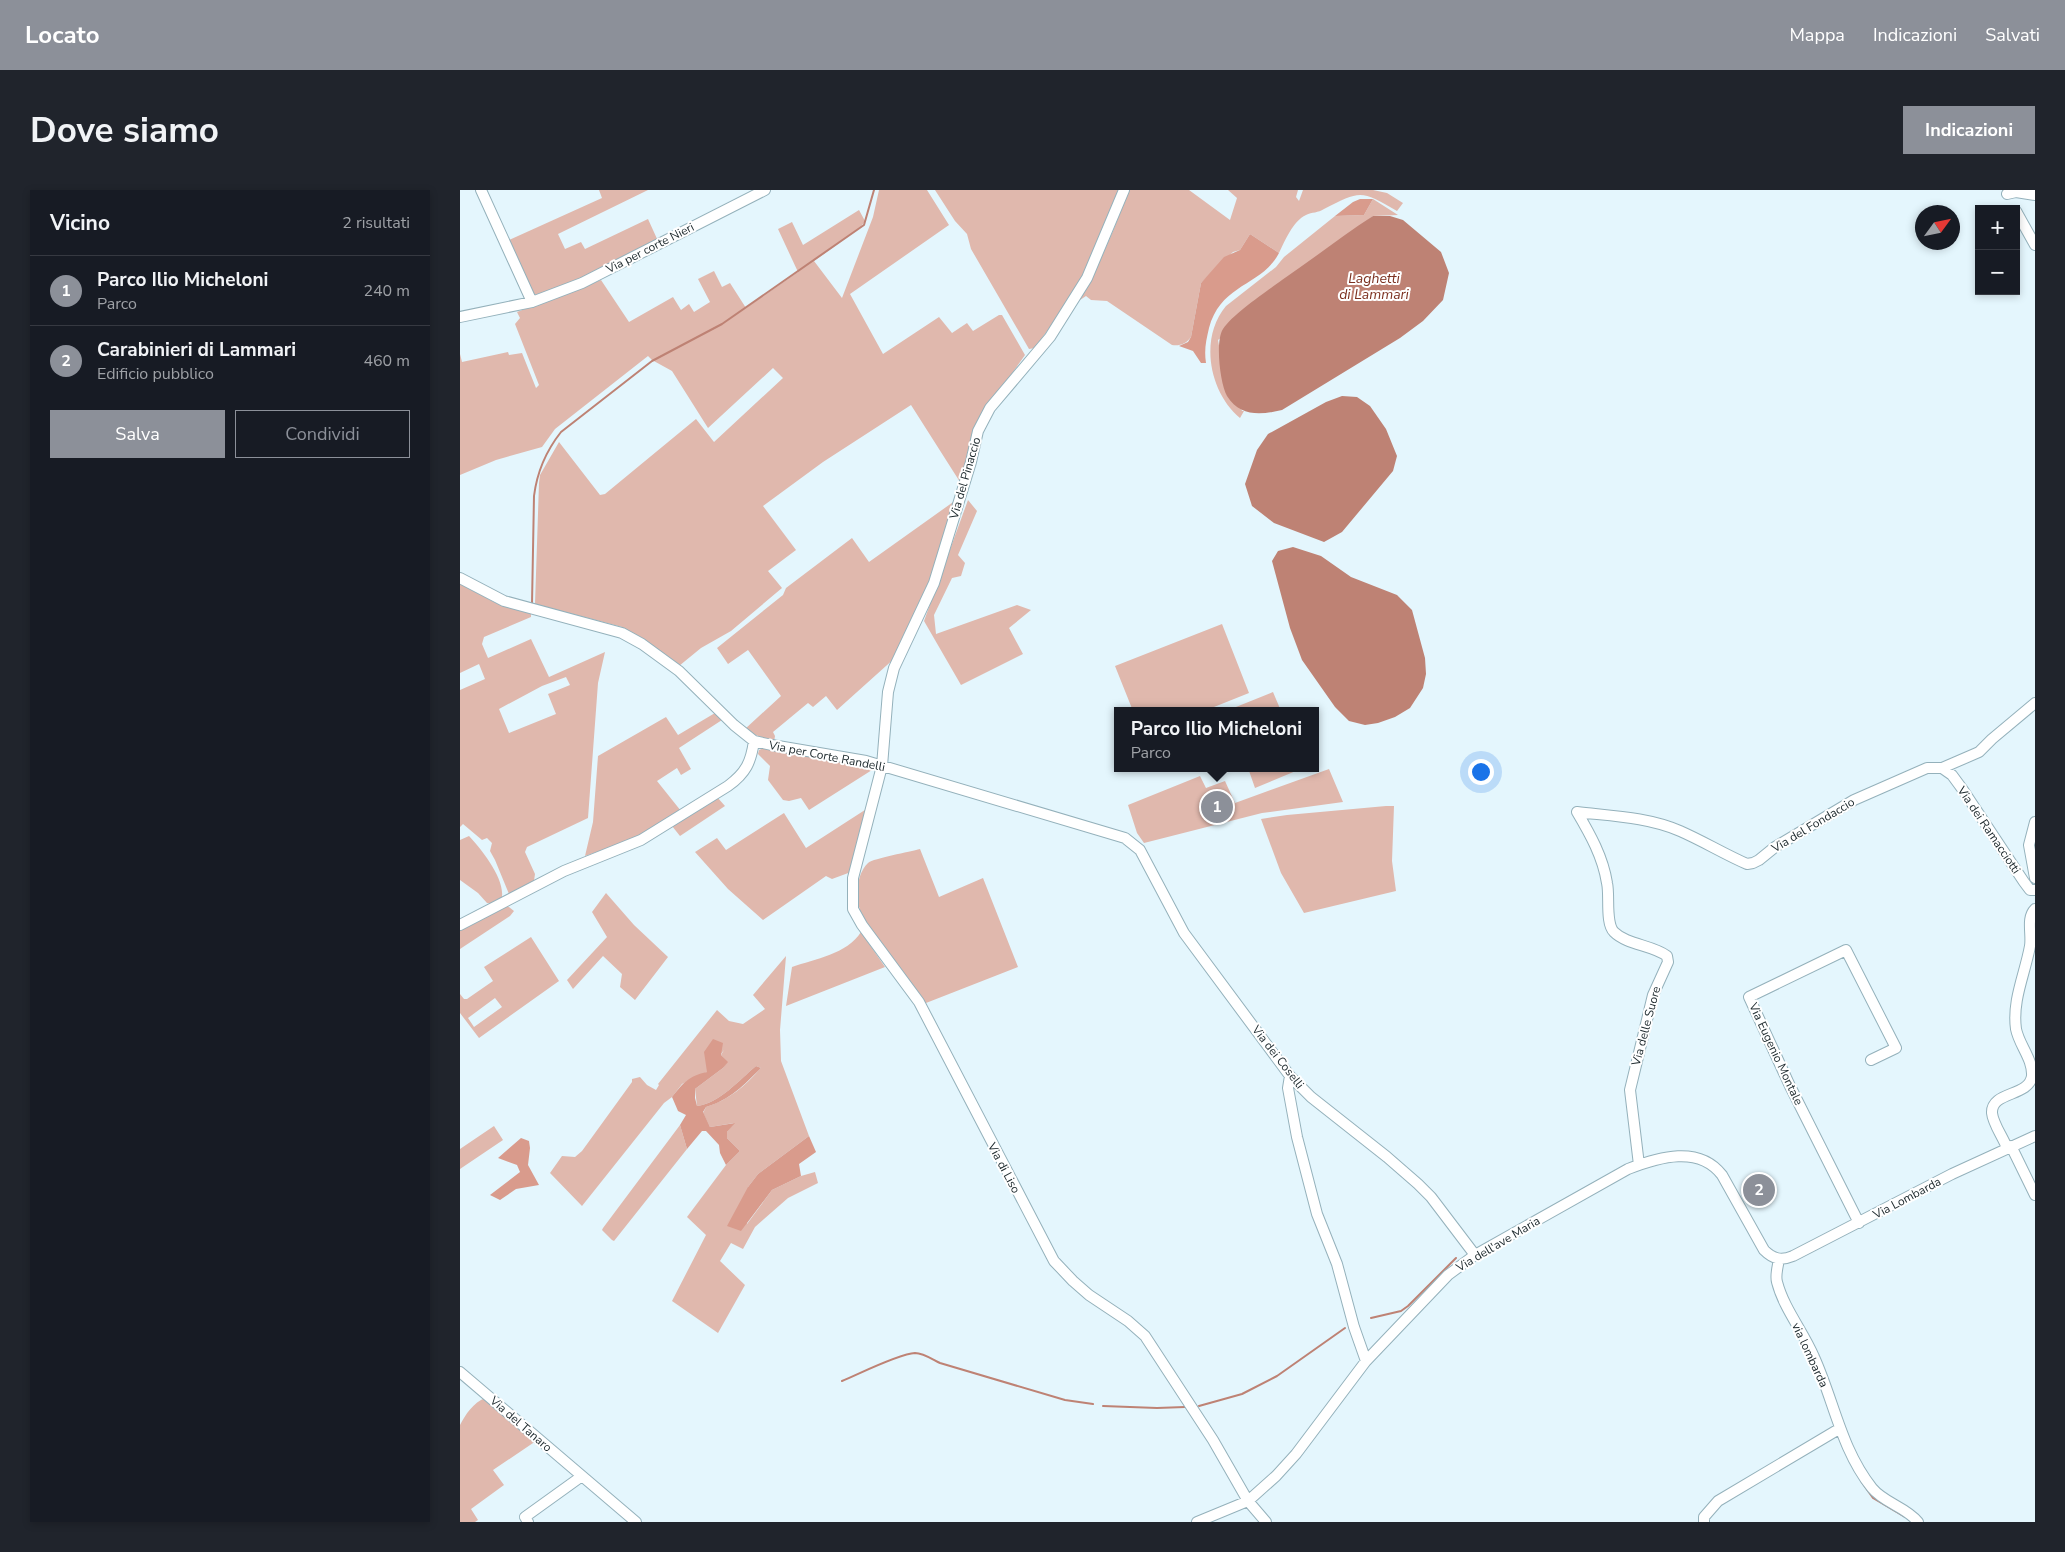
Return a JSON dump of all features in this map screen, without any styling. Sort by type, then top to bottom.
[{"type":"street","points":[[481,190],[532,302]]},
{"type":"street","name":"Via per corte Nieri","points":[[460,317],[532,302],[582,283],[765,190]]},
{"type":"street","name":"Via del Pinaccio","points":[[882,766],[888,692],[894,668],[934,583],[971,462],[978,431],[990,408],[1050,336],[1087,278],[1107,236],[1124,190]]},
{"type":"street","points":[[2005,192],[2035,195]]},
{"type":"street","points":[[2005,192],[2013,205]]},
{"type":"street","points":[[2020,217],[2035,245]]},
{"type":"street","name":"Via per Corte Randelli","points":[[460,578],[504,601],[622,633],[642,644],[678,671],[734,725],[754,740],[772,745],[866,761],[1125,838],[1140,850]]},
{"type":"street","name":"Via del Fondaccio","points":[[1577,812],[1661,824],[1680,831],[1746,864],[1753,863],[1838,808],[1927,768],[1942,768],[1979,752],[2035,703]]},
{"type":"street","points":[[460,925],[564,871],[641,840],[728,786],[748,768],[754,740]]},
{"type":"street","name":"Via di Liso","points":[[882,766],[853,878],[853,909],[862,925],[919,1002],[1054,1262],[1089,1295],[1128,1321],[1145,1336],[1213,1440],[1248,1501],[1266,1522]]},
{"type":"street","name":"Via dei Ramacciotti","points":[[1942,768],[1952,774],[2024,882],[2030,890],[2035,890]]},
{"type":"street","name":"Via delle Suore","points":[[1577,812],[1594,841],[1607,882],[1610,924],[1614,932],[1640,945],[1660,951],[1667,956],[1668,962],[1653,995],[1630,1090],[1639,1165]]},
{"type":"street","points":[[2035,822],[2029,845],[2035,878]]},
{"type":"street","name":"Via dei Coselli","points":[[1140,850],[1184,933],[1290,1076],[1311,1097],[1388,1157],[1418,1184],[1431,1197],[1475,1255]]},
{"type":"street","points":[[2035,909],[2030,922],[2030,944],[2015,1005],[2016,1030],[2030,1065],[2032,1077],[2029,1083],[2020,1090],[1997,1101],[1993,1106],[1992,1114],[2035,1195]]},
{"type":"street","name":"Via Eugenio Montale","points":[[1859,1223],[1790,1086],[1749,997],[1846,950],[1896,1048],[1871,1060]]},
{"type":"street","points":[[1290,1076],[1288,1088],[1297,1137],[1317,1214],[1337,1264],[1354,1327],[1366,1361]]},
{"type":"street","name":"Via Lombarda","points":[[1779,1259],[1793,1256],[2009,1147],[2035,1136]]},
{"type":"street","name":"Via dell'ave Maria","points":[[1197,1522],[1248,1501],[1276,1476],[1296,1454],[1366,1361],[1434,1288],[1475,1255],[1591,1188],[1639,1165],[1688,1156],[1696,1157],[1716,1167],[1764,1250],[1770,1256],[1779,1259]]},
{"type":"street","name":"via lombarda","points":[[1779,1259],[1776,1279],[1784,1302],[1814,1356],[1830,1397],[1839,1429],[1849,1450],[1873,1490],[1918,1522]]},
{"type":"street","name":"Via del Tanaro","points":[[460,1372],[635,1522]]},
{"type":"street","points":[[1704,1522],[1704,1517],[1718,1501],[1839,1429]]},
{"type":"street","points":[[528,1522],[525,1517],[582,1476]]},
{"type":"shaded area","points":[[599,190],[648,190],[558,234],[565,249],[581,242],[585,249],[648,219],[658,241],[573,284],[534,295],[507,241],[602,198]]},
{"type":"shaded area","points":[[879,190],[927,190],[949,225],[850,294],[883,354],[939,317],[952,333],[967,323],[973,331],[1002,315],[1025,355],[991,403],[960,482],[911,405],[823,462],[763,506],[796,550],[768,571],[782,588],[731,631],[701,648],[679,666],[622,627],[535,604],[540,475],[559,442],[600,495],[605,494],[696,419],[714,442],[783,378],[773,368],[708,428],[672,371],[648,356],[555,429],[542,447],[496,460],[460,475],[460,354],[462,362],[508,352],[509,355],[522,353],[536,388],[539,385],[515,324],[520,318],[517,312],[601,280],[629,322],[673,297],[681,310],[689,304],[694,312],[710,302],[698,279],[714,271],[722,287],[730,283],[746,308],[798,272],[778,229],[792,222],[803,245],[859,210],[865,221],[860,228],[814,261],[842,298],[873,217]]},
{"type":"shaded area","points":[[935,190],[1121,190],[1088,273],[1035,348],[1029,349],[971,249],[967,234],[955,221]]},
{"type":"shaded area","points":[[1129,190],[1189,190],[1230,220],[1237,198],[1228,190],[1298,190],[1296,197],[1299,201],[1303,190],[1373,190],[1387,193],[1403,203],[1397,211],[1368,196],[1361,195],[1346,198],[1301,218],[1290,232],[1279,253],[1250,234],[1240,250],[1233,252],[1201,283],[1191,337],[1185,343],[1172,345],[1107,301],[1091,300],[1086,296],[1080,300],[1096,270]]},
{"type":"shaded area","points":[[1360,199],[1373,199],[1364,215],[1335,216],[1353,202]]},
{"type":"shaded area","points":[[1373,199],[1398,215],[1373,216],[1218,340],[1220,351],[1242,411],[1244,411],[1240,418],[1229,407],[1221,394],[1211,364],[1212,333],[1218,319],[1226,306],[1276,267],[1284,257],[1335,216],[1364,215]]},
{"type":"shaded area","points":[[1250,234],[1279,253],[1272,264],[1232,293],[1215,313],[1209,328],[1205,354],[1206,363],[1201,363],[1193,351],[1179,346],[1188,342],[1191,337],[1201,283],[1224,257],[1240,250]]},
{"type":"shaded area","points":[[963,495],[932,586],[896,657],[837,710],[826,696],[813,707],[808,703],[773,732],[775,736],[774,742],[748,732],[745,729],[781,696],[748,650],[728,664],[717,648],[783,595],[786,588],[852,538],[869,562]]},
{"type":"shaded area","points":[[968,500],[977,511],[958,555],[965,563],[961,576],[952,578],[934,615],[936,634],[1017,605],[1031,610],[1009,628],[1023,654],[961,685],[924,621]]},
{"type":"shaded area","points":[[460,584],[496,603],[531,614],[531,617],[484,637],[482,644],[488,658],[531,639],[549,677],[605,652],[598,683],[588,818],[527,847],[525,852],[535,874],[534,881],[509,894],[490,851],[492,843],[487,838],[482,840],[463,824],[460,827],[460,690],[485,679],[479,664],[460,673]],"holes":[[[566,677],[570,685],[548,694],[556,714],[509,733],[499,709],[542,686]]]},
{"type":"shaded area","points":[[1222,624],[1249,693],[1214,707],[1131,707],[1115,666]]},
{"type":"shaded area","points":[[1273,692],[1279,707],[1236,707]]},
{"type":"shaded area","points":[[715,713],[722,720],[679,748],[691,769],[681,775],[677,768],[657,781],[681,811],[638,838],[585,856],[593,822],[598,756],[666,717],[678,735]]},
{"type":"shaded area","points":[[764,748],[865,765],[872,770],[809,810],[801,798],[789,801],[783,800],[768,780],[770,766],[758,754],[759,750]]},
{"type":"shaded area","points":[[1329,769],[1343,802],[1262,813],[1144,843],[1137,833],[1128,805],[1200,776],[1206,788],[1225,781],[1235,803]]},
{"type":"shaded area","points":[[1249,772],[1293,772],[1255,788]]},
{"type":"shaded area","points":[[717,797],[725,806],[680,836],[672,826]]},
{"type":"shaded area","points":[[1394,806],[1392,861],[1396,891],[1304,913],[1281,873],[1261,819]]},
{"type":"shaded area","points":[[868,808],[851,872],[832,879],[826,876],[763,920],[728,889],[695,852],[717,838],[726,850],[784,813],[806,848]]},
{"type":"shaded area","points":[[469,836],[487,858],[501,885],[501,901],[495,904],[487,903],[478,893],[460,880],[460,840]]},
{"type":"shaded area","points":[[920,849],[939,897],[983,878],[1018,967],[926,1003],[900,972],[871,931],[858,904],[859,879],[864,867],[868,863],[884,857]]},
{"type":"shaded area","points":[[606,893],[634,925],[668,957],[635,1000],[620,987],[622,974],[603,956],[573,989],[567,980],[607,937],[592,912]]},
{"type":"shaded area","points":[[505,904],[514,911],[510,916],[460,949],[460,928]]},
{"type":"shaded area","points":[[861,932],[885,967],[786,1006],[792,967],[839,951],[848,946]]},
{"type":"shaded area","points":[[531,937],[559,981],[479,1038],[460,1013],[460,994],[464,999],[467,999],[493,981],[484,967]],"holes":[[[495,998],[502,1007],[474,1027],[468,1018]]]},
{"type":"shaded area","points":[[786,956],[780,1030],[781,1061],[809,1136],[758,1174],[748,1187],[747,1224],[772,1190],[801,1176],[815,1172],[818,1183],[788,1198],[755,1227],[743,1249],[731,1243],[720,1261],[745,1285],[718,1333],[672,1301],[706,1235],[687,1217],[726,1165],[740,1151],[727,1138],[727,1132],[734,1123],[710,1127],[703,1113],[706,1107],[736,1092],[761,1068],[756,1066],[721,1096],[697,1106],[695,1089],[723,1068],[727,1062],[721,1055],[724,1050],[707,1072],[682,1084],[672,1097],[664,1103],[582,1206],[550,1173],[562,1156],[575,1157],[582,1151],[632,1082],[632,1079],[640,1077],[647,1085],[656,1090],[658,1084],[717,1010],[729,1021],[743,1024],[765,1009],[753,995]]},
{"type":"shaded area","points":[[713,1039],[723,1043],[721,1055],[728,1062],[695,1089],[697,1106],[721,1096],[756,1066],[761,1068],[736,1091],[715,1104],[706,1107],[703,1112],[710,1127],[735,1123],[727,1132],[727,1138],[740,1151],[726,1165],[720,1153],[719,1145],[706,1131],[702,1131],[687,1149],[680,1125],[686,1115],[678,1111],[672,1097],[687,1080],[707,1072],[704,1052]]},
{"type":"shaded area","points":[[680,1125],[687,1149],[614,1241],[612,1240],[602,1230],[603,1228]]},
{"type":"shaded area","points":[[494,1126],[503,1140],[460,1169],[460,1149]]},
{"type":"shaded area","points":[[809,1136],[816,1152],[799,1164],[801,1176],[772,1190],[741,1231],[727,1226],[748,1187],[758,1174]]},
{"type":"shaded area","points":[[521,1138],[529,1141],[528,1165],[539,1185],[516,1189],[500,1200],[490,1195],[520,1172],[517,1165],[498,1158]]},
{"type":"shaded area","points":[[485,1398],[536,1441],[493,1470],[504,1485],[471,1509],[478,1520],[475,1522],[460,1522],[460,1425],[470,1409],[477,1402]]},
{"type":"water","name":"Laghetti di Lammari","points":[[1373,216],[1390,216],[1403,220],[1441,252],[1449,273],[1443,300],[1423,321],[1400,338],[1282,410],[1252,413],[1238,408],[1227,396],[1222,382],[1219,343],[1223,329],[1251,303]]},
{"type":"water","points":[[1342,396],[1357,397],[1370,406],[1386,429],[1397,456],[1393,471],[1342,532],[1324,542],[1274,523],[1252,506],[1245,484],[1257,450],[1268,434],[1326,402]]},
{"type":"water","points":[[1293,547],[1321,556],[1351,577],[1397,595],[1412,610],[1425,658],[1426,674],[1423,688],[1410,708],[1395,717],[1365,725],[1349,721],[1335,707],[1302,660],[1290,628],[1272,561],[1278,551]]},
{"type":"waterway","points":[[532,604],[535,487],[543,462],[561,432],[652,361],[722,324],[864,225],[874,190]]},
{"type":"waterway","points":[[1371,1318],[1401,1311],[1456,1258]]},
{"type":"waterway","points":[[1199,1406],[1242,1394],[1277,1376],[1345,1328]]},
{"type":"waterway","points":[[842,1381],[899,1357],[918,1353],[940,1363],[1065,1400],[1093,1404]]},
{"type":"waterway","points":[[1103,1406],[1185,1407]]},
{"type":"waterway","points":[[1861,1481],[1873,1498],[1905,1517]]},
{"type":"place","name":"Parco Ilio Micheloni","points":[[1217,807]]},
{"type":"place","name":"Carabinieri di Lammari","points":[[1759,1190]]}]
